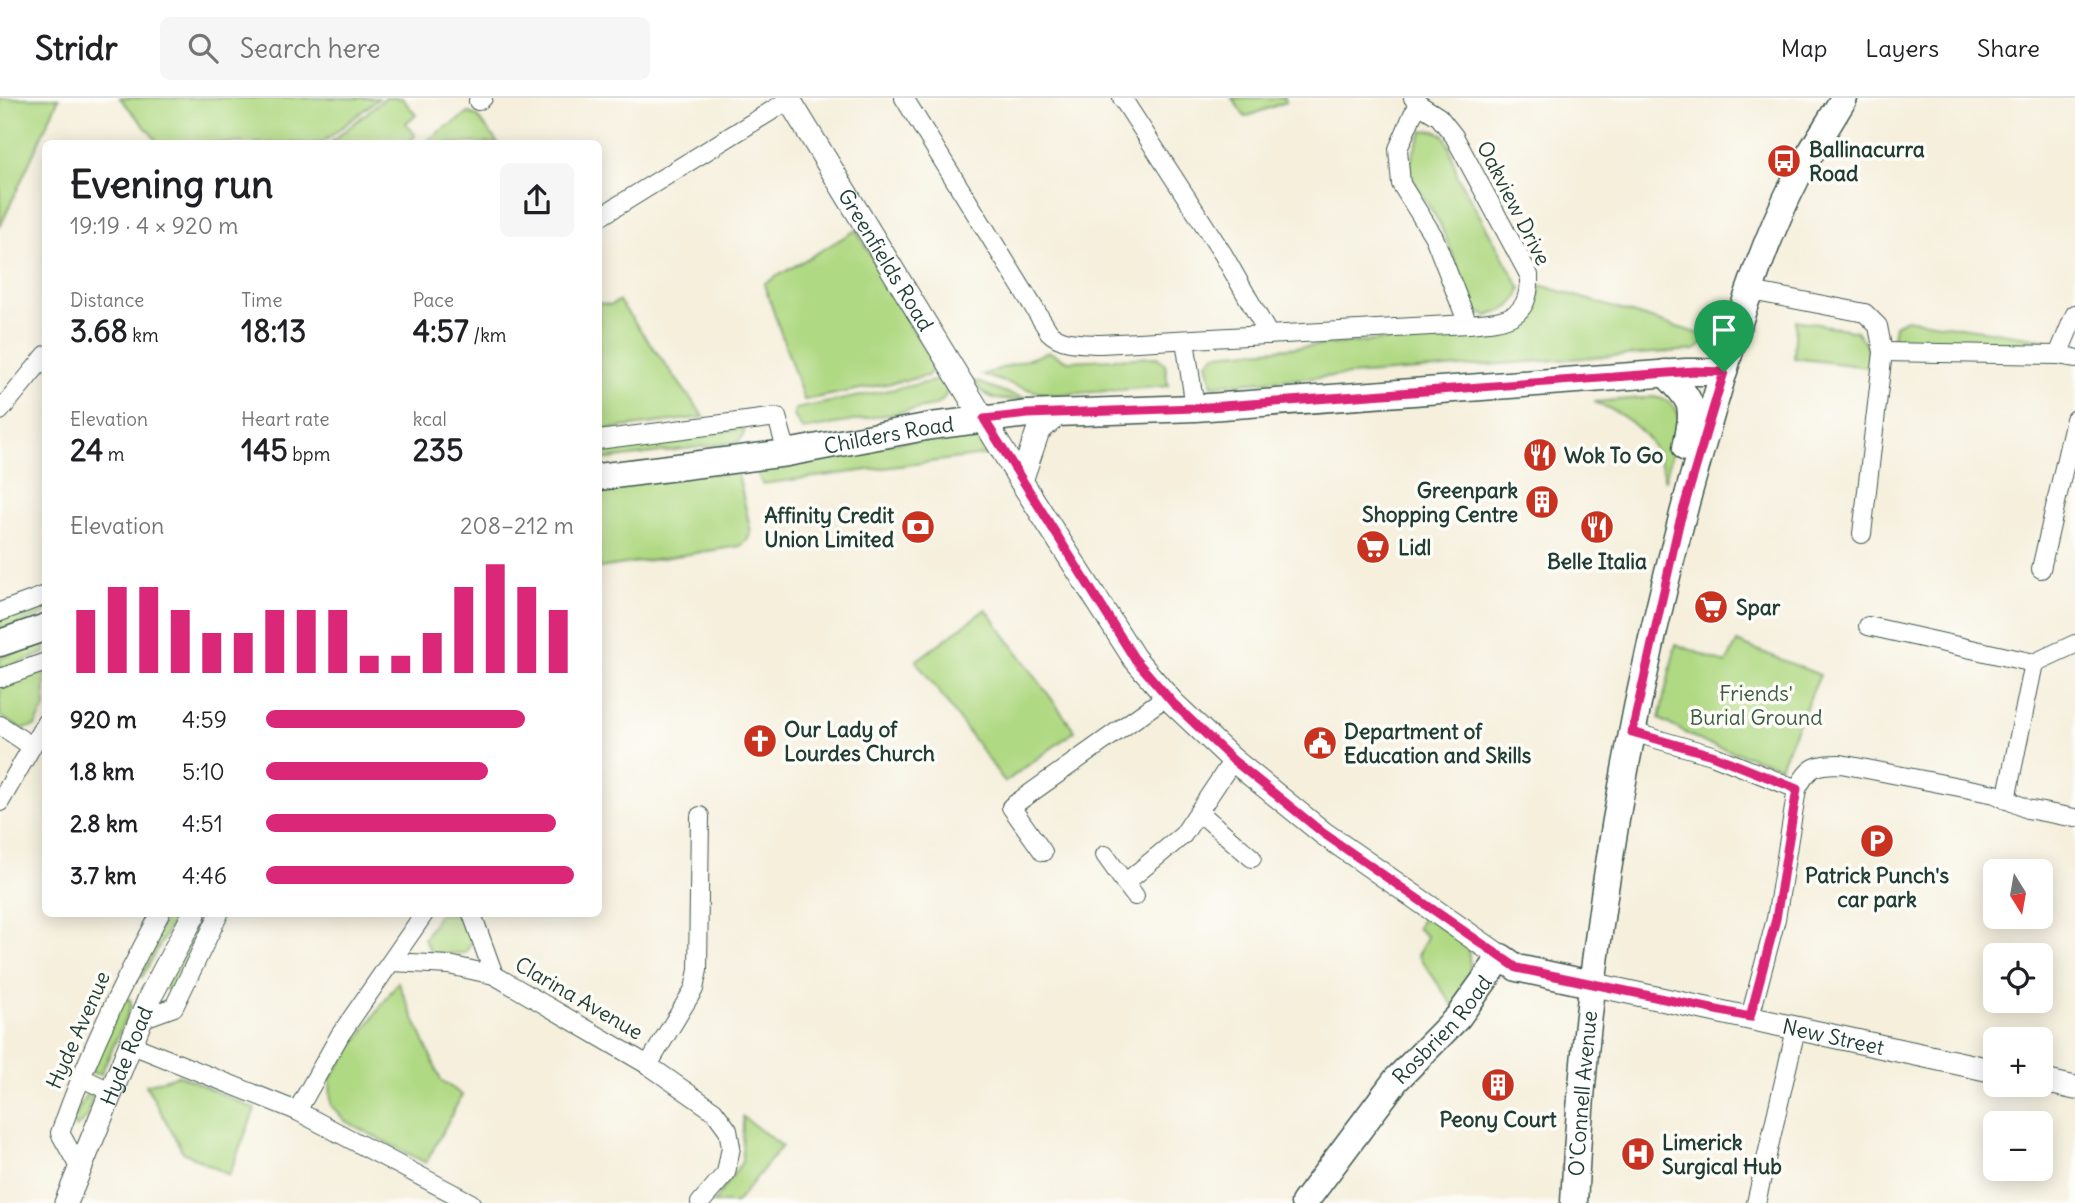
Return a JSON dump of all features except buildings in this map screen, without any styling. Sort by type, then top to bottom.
[{"type":"main road","points":[[1724,372],[1751,291],[1798,176],[1844,98]]},
{"type":"main road","name":"Childers Road","points":[[602,476],[787,453],[931,426],[984,419],[1195,408],[1665,373],[1724,372]]},
{"type":"main road","name":"O'Connell Avenue","points":[[1574,1203],[1579,1097],[1591,985],[1632,732],[1671,554],[1724,372]]},
{"type":"main road","points":[[1665,373],[1686,395],[1691,405],[1682,470],[1688,491]]},
{"type":"main road","points":[[0,643],[42,628]]},
{"type":"main road","points":[[1501,957],[1517,968],[1591,985]]},
{"type":"main road","name":"Rosbrien Road","points":[[1304,1203],[1396,1080],[1458,1017],[1501,957]]},
{"type":"street","name":"Oakview Drive","points":[[904,98],[1049,332],[1055,338],[1069,343],[1101,344],[1468,324],[1499,321],[1515,315],[1526,305],[1530,291],[1529,275],[1454,136],[1439,117],[1416,101],[1398,149],[1401,184],[1434,237],[1468,324]]},
{"type":"street","points":[[1122,98],[1223,254],[1269,335]]},
{"type":"street","points":[[602,216],[789,99]]},
{"type":"street","name":"Greenfields Road","points":[[789,99],[984,419]]},
{"type":"street","points":[[1751,291],[1865,313],[1878,326],[1882,352],[1862,534]]},
{"type":"street","points":[[1882,352],[2066,356],[2075,314]]},
{"type":"street","points":[[1185,340],[1195,408]]},
{"type":"street","points":[[0,411],[42,360]]},
{"type":"street","points":[[1021,481],[1038,431],[1059,413]]},
{"type":"street","points":[[602,439],[776,417],[787,453]]},
{"type":"street","name":"Rosbrien Road","points":[[984,419],[1134,658],[1167,696],[1233,760],[1323,833],[1501,957]]},
{"type":"street","points":[[2041,569],[2075,419]]},
{"type":"street","points":[[0,612],[42,597]]},
{"type":"street","points":[[1868,626],[2034,663],[2075,643]]},
{"type":"street","points":[[0,678],[42,663]]},
{"type":"street","points":[[2006,800],[2034,663]]},
{"type":"street","points":[[1043,852],[1011,807],[1167,696]]},
{"type":"street","points":[[0,725],[32,746]]},
{"type":"street","points":[[0,802],[42,729]]},
{"type":"street","points":[[1632,732],[1712,755],[1797,789]]},
{"type":"street","points":[[1105,855],[1130,889],[1183,835],[1233,760]]},
{"type":"street","points":[[1750,1017],[1776,919],[1797,789],[1804,774],[1818,764],[1841,764],[1995,794],[2027,809],[2075,818]]},
{"type":"street","points":[[1199,812],[1252,858]]},
{"type":"street","points":[[648,1065],[694,989],[698,970],[700,816]]},
{"type":"street","name":"Hyde Avenue","points":[[79,1167],[60,1133],[80,1077],[121,985],[158,917]]},
{"type":"street","name":"Hyde Road","points":[[66,1203],[150,997],[192,917]]},
{"type":"street","points":[[141,1019],[174,1007],[218,917]]},
{"type":"street","points":[[297,1111],[340,1035],[422,917]]},
{"type":"street","points":[[472,917],[494,975]]},
{"type":"street","name":"Clarina Avenue","points":[[392,962],[449,965],[494,975],[648,1065],[714,1111],[728,1130],[731,1147],[726,1173],[700,1203]]},
{"type":"street","points":[[121,985],[150,997]]},
{"type":"street","name":"New Street","points":[[1591,985],[1983,1068]]},
{"type":"street","points":[[1756,1203],[1796,1029]]},
{"type":"street","points":[[132,1045],[297,1111],[471,1203]]},
{"type":"street","points":[[80,1077],[111,1091]]},
{"type":"street","points":[[2053,1083],[2075,1088]]},
{"type":"green space","points":[[0,98],[59,98],[0,227]]},
{"type":"green space","points":[[120,98],[379,98],[326,140],[156,140]]},
{"type":"green space","points":[[385,98],[402,98],[416,115],[406,123],[415,135],[412,140],[334,140]]},
{"type":"green space","points":[[1232,98],[1285,98],[1286,102],[1245,117]]},
{"type":"green space","points":[[469,113],[477,116],[496,140],[429,140]]},
{"type":"green space","points":[[1433,130],[1444,135],[1458,177],[1521,289],[1516,300],[1508,307],[1487,316],[1476,311],[1440,224],[1410,175],[1410,164],[1423,131]]},
{"type":"green space","points":[[856,230],[932,363],[932,371],[927,376],[804,400],[764,284]]},
{"type":"green space","points":[[1540,285],[1707,336],[1695,350],[1212,385],[1207,362],[1216,354],[1508,330],[1523,323],[1532,314],[1538,301]]},
{"type":"green space","points":[[619,301],[704,417],[602,430],[602,304],[610,305]]},
{"type":"green space","points":[[1906,319],[2043,339],[2042,345],[1902,347],[1893,338],[1895,325]]},
{"type":"green space","points":[[1796,320],[1856,331],[1868,347],[1869,367],[1794,358]]},
{"type":"green space","points":[[1049,352],[1068,361],[1157,357],[1165,364],[1168,386],[1055,395],[982,375]]},
{"type":"green space","points":[[939,380],[948,391],[942,401],[934,406],[803,430],[794,416],[795,409]]},
{"type":"green space","points":[[972,380],[1038,401],[995,399],[983,393]]},
{"type":"green space","points":[[1653,397],[1671,404],[1677,410],[1680,420],[1665,481],[1662,466],[1650,441],[1620,414],[1594,402]]},
{"type":"green space","points":[[745,428],[738,442],[602,460],[602,446]]},
{"type":"green space","points":[[947,435],[977,436],[991,454],[762,484],[754,465]]},
{"type":"green space","points":[[699,473],[738,474],[751,532],[747,541],[740,546],[602,568],[602,487]]},
{"type":"green space","points":[[42,602],[42,615],[0,631],[0,618]]},
{"type":"green space","points":[[986,609],[1075,731],[1005,782],[916,661]]},
{"type":"green space","name":"Friends' Burial Ground","points":[[1737,642],[1820,675],[1780,766],[1705,743],[1659,719],[1676,644],[1726,664]]},
{"type":"green space","points":[[42,643],[42,654],[0,670],[0,658]]},
{"type":"green space","points":[[42,668],[42,713],[35,726],[22,729],[0,716],[0,683]]},
{"type":"green space","points":[[1424,915],[1468,947],[1471,978],[1454,1007],[1418,955],[1427,937],[1417,928]]},
{"type":"green space","points":[[165,917],[175,917],[142,977],[134,974]]},
{"type":"green space","points":[[203,917],[213,917],[173,992],[164,988]]},
{"type":"green space","points":[[437,917],[463,917],[473,940],[465,953],[432,954],[424,939]]},
{"type":"green space","points":[[398,982],[441,1080],[462,1095],[426,1163],[345,1121],[331,1105],[330,1079]]},
{"type":"green space","points":[[130,999],[131,1006],[101,1074],[90,1073],[122,1001]]},
{"type":"green space","points":[[179,1075],[255,1109],[229,1175],[183,1152],[146,1085]]},
{"type":"green space","points":[[88,1091],[93,1095],[87,1117],[76,1128],[72,1122]]},
{"type":"green space","points":[[743,1117],[782,1146],[736,1203],[713,1203],[742,1162]]},
{"type":"place","name":"Ballinacurra Road","points":[[1784,161]]},
{"type":"place","name":"Wok To Go","points":[[1540,455]]},
{"type":"place","name":"Greenpark Shopping Centre","points":[[1542,502]]},
{"type":"place","name":"Affinity Credit Union Limited","points":[[918,527]]},
{"type":"place","name":"Belle Italia","points":[[1597,527]]},
{"type":"place","name":"Lidl","points":[[1373,547]]},
{"type":"place","name":"Spar","points":[[1711,607]]},
{"type":"place","name":"Our Lady of Lourdes Church","points":[[760,741]]},
{"type":"place","name":"Department of Education and Skills","points":[[1320,743]]},
{"type":"place","name":"Patrick Punch's car park","points":[[1877,841]]},
{"type":"place","name":"Peony Court","points":[[1498,1085]]},
{"type":"place","name":"Limerick Surgical Hub","points":[[1638,1154]]},
{"type":"route","points":[[1695,371],[1724,372],[1679,524],[1632,732],[1712,755],[1797,789],[1776,919],[1750,1017],[1517,968],[1323,833],[1233,760],[1173,703],[1134,658],[984,419],[1028,414],[1195,408],[1695,371]]}]
